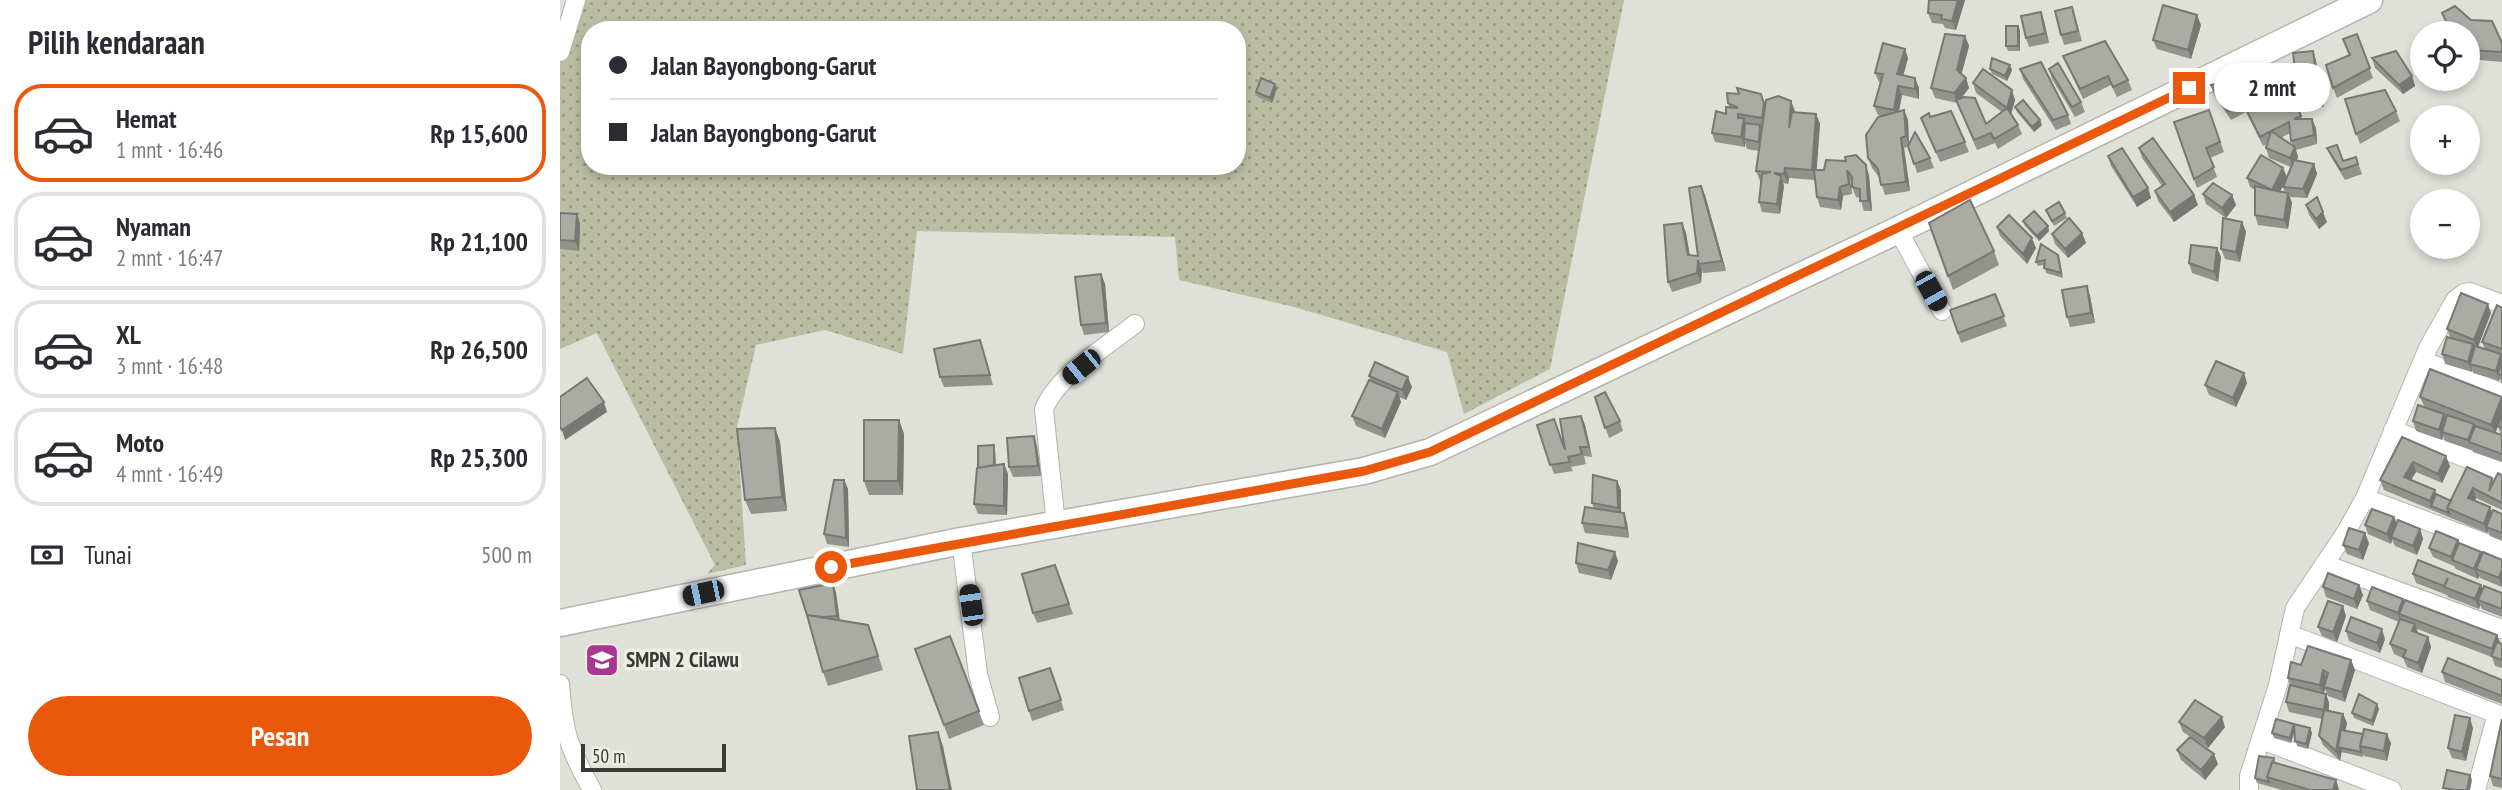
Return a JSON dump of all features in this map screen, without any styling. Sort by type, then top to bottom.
[{"type":"main road","points":[[560,623],[961,541],[1364,471],[1430,452],[1898,230],[2369,0]]},
{"type":"street","points":[[560,52],[576,0]]},
{"type":"street","points":[[1898,230],[1942,311]]},
{"type":"street","points":[[2249,790],[2249,776],[2262,740],[2295,608],[2365,498],[2425,362],[2428,348],[2460,296],[2470,292],[2502,304]]},
{"type":"street","points":[[1056,525],[1044,409],[1048,398],[1063,382],[1135,324]]},
{"type":"street","points":[[2425,362],[2502,393]]},
{"type":"street","points":[[2393,430],[2502,472]]},
{"type":"street","points":[[2365,498],[2502,549]]},
{"type":"street","points":[[961,541],[978,674],[990,717]]},
{"type":"street","points":[[2323,564],[2502,629]]},
{"type":"street","points":[[2289,634],[2499,715],[2476,790]]},
{"type":"street","points":[[560,684],[563,729],[570,751],[592,790]]},
{"type":"street","points":[[2262,740],[2392,790]]},
{"type":"green space","points":[[577,0],[1624,0],[1550,369],[1464,414],[1447,352],[1294,307],[1179,280],[1175,237],[917,231],[903,354],[825,330],[756,345],[737,427],[746,565],[707,574],[715,565],[597,333],[560,349],[560,55]]},
{"type":"building","points":[[1929,0],[1958,0],[1952,21],[1941,19],[1942,15],[1928,13]]},
{"type":"building","points":[[2163,5],[2197,15],[2188,50],[2153,40]]},
{"type":"building","points":[[2455,6],[2471,20],[2492,21],[2502,43],[2502,52],[2480,51],[2480,21],[2446,21],[2442,13]]},
{"type":"building","points":[[2072,7],[2078,31],[2061,35],[2055,11]]},
{"type":"building","points":[[2041,12],[2045,33],[2026,38],[2021,16]]},
{"type":"building","points":[[2006,26],[2018,26],[2018,46],[2006,46]]},
{"type":"building","points":[[1945,34],[1965,36],[1957,70],[1966,78],[1954,93],[1931,88]]},
{"type":"building","points":[[2357,34],[2370,68],[2333,88],[2326,65],[2350,55],[2343,39]]},
{"type":"building","points":[[2105,41],[2128,80],[2113,87],[2108,76],[2080,89],[2063,56]]},
{"type":"building","points":[[1883,43],[1905,49],[1897,74],[1915,78],[1915,89],[1898,86],[1894,110],[1874,106],[1883,74],[1875,73]]},
{"type":"building","points":[[2313,51],[2320,97],[2298,97],[2293,53]]},
{"type":"building","points":[[2396,51],[2410,73],[2410,77],[2399,85],[2372,58]]},
{"type":"building","points":[[1992,58],[2010,65],[2005,76],[1990,69]]},
{"type":"building","points":[[2041,62],[2068,115],[2053,120],[2020,69]]},
{"type":"building","points":[[2058,63],[2081,102],[2072,107],[2049,69]]},
{"type":"building","points":[[1983,69],[2012,90],[2007,108],[1973,83]]},
{"type":"building","points":[[1261,78],[1275,84],[1270,98],[1256,92]]},
{"type":"building","points":[[2237,80],[2246,101],[2228,111],[2211,85]]},
{"type":"building","points":[[2289,87],[2301,116],[2294,119],[2312,119],[2314,135],[2291,141],[2289,122],[2260,137],[2244,105]]},
{"type":"building","points":[[1737,88],[1761,94],[1764,104],[1762,118],[1738,114],[1738,118],[1744,118],[1741,137],[1712,133],[1716,111],[1726,114],[1726,107],[1738,108],[1728,103],[1727,93],[1739,94]]},
{"type":"building","points":[[2385,90],[2396,111],[2356,134],[2345,99]]},
{"type":"building","points":[[1778,96],[1791,101],[1789,128],[1792,112],[1816,114],[1812,170],[1785,168],[1784,174],[1774,173],[1781,176],[1777,204],[1759,202],[1762,174],[1771,172],[1756,171],[1766,100]]},
{"type":"building","points":[[1964,97],[1975,98],[1986,124],[2007,108],[2018,125],[1994,139],[1991,133],[1974,140],[1956,100]]},
{"type":"building","points":[[2023,100],[2040,120],[2032,127],[2015,107]]},
{"type":"building","points":[[1904,110],[1906,136],[1901,138],[1906,182],[1881,185],[1878,169],[1868,158],[1866,135],[1878,117]]},
{"type":"building","points":[[2209,110],[2220,142],[2206,148],[2214,167],[2194,179],[2174,122]]},
{"type":"building","points":[[1951,111],[1965,142],[1936,152],[1921,118],[1929,113],[1930,117]]},
{"type":"building","points":[[1745,123],[1760,125],[1759,142],[1744,139]]},
{"type":"building","points":[[2271,131],[2295,147],[2290,158],[2266,148]]},
{"type":"building","points":[[1915,132],[1930,158],[1914,164],[1908,146]]},
{"type":"building","points":[[2153,138],[2194,195],[2170,212],[2155,191],[2165,184],[2139,148]]},
{"type":"building","points":[[2337,145],[2343,161],[2356,157],[2358,164],[2341,170],[2327,148]]},
{"type":"building","points":[[2122,148],[2148,188],[2133,197],[2108,156]]},
{"type":"building","points":[[1856,155],[1866,165],[1868,201],[1860,201],[1860,189],[1852,187],[1852,177],[1847,170],[1849,184],[1840,187],[1838,200],[1817,197],[1814,170],[1824,170],[1826,160],[1846,161],[1845,157]]},
{"type":"building","points":[[2261,155],[2283,168],[2272,190],[2247,178]]},
{"type":"building","points":[[2294,160],[2314,164],[2303,189],[2283,187]]},
{"type":"building","points":[[2213,183],[2232,195],[2222,208],[2203,194]]},
{"type":"building","points":[[1701,186],[1722,261],[1699,264],[1698,260],[1697,273],[1668,282],[1664,225],[1682,223],[1688,255],[1698,256],[1689,188]]},
{"type":"building","points":[[2255,186],[2288,193],[2284,220],[2255,215]]},
{"type":"building","points":[[2317,197],[2323,212],[2316,219],[2306,205]]},
{"type":"building","points":[[1970,200],[1994,251],[1948,276],[1929,223]]},
{"type":"building","points":[[2059,202],[2065,213],[2052,221],[2046,210]]},
{"type":"building","points":[[2034,211],[2048,226],[2037,236],[2023,221]]},
{"type":"building","points":[[560,213],[577,214],[575,241],[560,240]]},
{"type":"building","points":[[2009,215],[2032,238],[2023,254],[1997,227]]},
{"type":"building","points":[[2069,218],[2082,233],[2065,249],[2052,234]]},
{"type":"building","points":[[2223,218],[2242,222],[2236,252],[2221,249]]},
{"type":"building","points":[[2041,244],[2058,255],[2061,273],[2044,268],[2045,260],[2036,262]]},
{"type":"building","points":[[2191,245],[2217,248],[2214,272],[2189,263]]},
{"type":"building","points":[[1101,274],[1106,323],[1081,325],[1075,277]]},
{"type":"building","points":[[2087,286],[2091,313],[2067,317],[2062,290]]},
{"type":"building","points":[[2461,293],[2488,304],[2474,340],[2447,329]]},
{"type":"building","points":[[1995,294],[2004,316],[1958,333],[1950,310]]},
{"type":"building","points":[[2497,305],[2502,308],[2502,349],[2482,342]]},
{"type":"building","points":[[2447,337],[2473,344],[2468,362],[2442,354]]},
{"type":"building","points":[[980,340],[990,375],[940,377],[934,349]]},
{"type":"building","points":[[2475,346],[2501,354],[2496,371],[2470,364]]},
{"type":"building","points":[[2216,361],[2244,373],[2233,398],[2205,385]]},
{"type":"building","points":[[1375,362],[1408,377],[1402,390],[1369,376]]},
{"type":"building","points":[[2430,369],[2502,397],[2491,425],[2420,397]]},
{"type":"building","points":[[587,378],[604,402],[562,430],[560,397]]},
{"type":"building","points":[[1369,380],[1398,392],[1382,429],[1352,416]]},
{"type":"building","points":[[1605,392],[1620,421],[1605,428],[1595,397]]},
{"type":"building","points":[[2418,405],[2444,414],[2439,430],[2413,421]]},
{"type":"building","points":[[2447,415],[2474,424],[2468,440],[2442,432]]},
{"type":"building","points":[[1581,416],[1589,447],[1580,447],[1582,454],[1568,457],[1570,462],[1550,465],[1537,425],[1554,419],[1565,450],[1560,419]]},
{"type":"building","points":[[864,420],[899,420],[898,481],[864,481]]},
{"type":"building","points":[[2475,426],[2502,435],[2502,454],[2469,442]]},
{"type":"building","points":[[775,428],[782,497],[745,500],[737,429]]},
{"type":"building","points":[[1034,436],[1038,466],[1009,467],[1007,438]]},
{"type":"building","points":[[2402,437],[2446,456],[2438,474],[2413,462],[2404,477],[2435,490],[2430,501],[2380,480]]},
{"type":"building","points":[[994,445],[994,465],[978,468],[978,446]]},
{"type":"building","points":[[1004,464],[1004,506],[974,504],[977,468]]},
{"type":"building","points":[[2467,467],[2492,478],[2489,491],[2498,473],[2502,475],[2502,503],[2473,488],[2468,498],[2490,507],[2484,524],[2447,508]]},
{"type":"building","points":[[1593,475],[1617,481],[1618,508],[1592,503]]},
{"type":"building","points":[[834,480],[844,480],[846,538],[824,534]]},
{"type":"building","points":[[2436,494],[2451,501],[2447,508],[2449,513],[2431,506]]},
{"type":"building","points":[[1585,507],[1624,513],[1626,528],[1582,523]]},
{"type":"building","points":[[2372,509],[2394,517],[2387,534],[2365,525]]},
{"type":"building","points":[[2493,510],[2502,514],[2502,533],[2486,527]]},
{"type":"building","points":[[2398,520],[2420,529],[2413,546],[2391,537]]},
{"type":"building","points":[[2349,528],[2365,533],[2359,550],[2343,545]]},
{"type":"building","points":[[2436,531],[2458,540],[2451,557],[2429,548]]},
{"type":"building","points":[[1578,543],[1615,552],[1608,570],[1576,563]]},
{"type":"building","points":[[2459,543],[2481,552],[2474,569],[2452,560]]},
{"type":"building","points":[[2483,552],[2502,560],[2499,578],[2476,569]]},
{"type":"building","points":[[2418,560],[2481,585],[2475,599],[2444,587],[2448,578],[2444,586],[2413,574]]},
{"type":"building","points":[[1055,565],[1069,604],[1033,613],[1022,574]]},
{"type":"building","points":[[2328,573],[2359,585],[2354,599],[2323,587]]},
{"type":"building","points":[[833,583],[837,616],[807,615],[799,590]]},
{"type":"building","points":[[2484,586],[2502,593],[2502,609],[2478,600]]},
{"type":"building","points":[[2372,587],[2403,599],[2398,613],[2367,601]]},
{"type":"building","points":[[2405,600],[2497,635],[2492,649],[2399,614]]},
{"type":"building","points":[[2328,601],[2343,606],[2333,632],[2318,627]]},
{"type":"building","points":[[807,615],[868,625],[878,656],[823,672]]},
{"type":"building","points":[[2351,617],[2382,629],[2377,643],[2346,631]]},
{"type":"building","points":[[2400,619],[2415,624],[2412,631],[2428,637],[2418,663],[2403,657],[2406,650],[2390,644]]},
{"type":"building","points":[[950,636],[979,711],[944,725],[915,649]]},
{"type":"building","points":[[2497,642],[2502,644],[2502,660],[2491,656]]},
{"type":"building","points":[[2308,646],[2351,660],[2342,692],[2324,687],[2328,673],[2323,670],[2320,685],[2288,678],[2291,662],[2301,665]]},
{"type":"building","points":[[2448,658],[2502,680],[2502,696],[2442,672]]},
{"type":"building","points":[[1050,668],[1061,700],[1029,711],[1019,678]]},
{"type":"building","points":[[2290,685],[2326,694],[2324,710],[2286,702]]},
{"type":"building","points":[[2359,694],[2377,704],[2372,721],[2352,713]]},
{"type":"building","points":[[2195,700],[2222,717],[2204,738],[2179,722]]},
{"type":"building","points":[[2324,710],[2343,714],[2336,751],[2319,736]]},
{"type":"building","points":[[2455,715],[2470,718],[2462,752],[2448,748]]},
{"type":"building","points":[[2276,719],[2294,724],[2290,738],[2272,733]]},
{"type":"building","points":[[2502,719],[2502,779],[2490,776]]},
{"type":"building","points":[[2294,724],[2310,728],[2306,744],[2295,741]]},
{"type":"building","points":[[2364,729],[2387,734],[2384,751],[2360,746]]},
{"type":"building","points":[[2341,730],[2363,734],[2361,752],[2338,747]]},
{"type":"building","points":[[938,732],[950,790],[917,790],[909,736]]},
{"type":"building","points":[[2190,737],[2214,754],[2201,770],[2177,750]]},
{"type":"building","points":[[2259,756],[2274,758],[2267,777],[2269,782],[2255,778]]},
{"type":"building","points":[[2272,762],[2336,780],[2333,790],[2310,790],[2267,777]]},
{"type":"building","points":[[2447,770],[2470,775],[2467,790],[2443,788]]},
{"type":"place","name":"SMPN 2 Cilawu","points":[[602,660]]},
{"type":"route","points":[[831,567],[961,541],[1364,471],[1430,452],[1898,230],[2189,88]]}]
